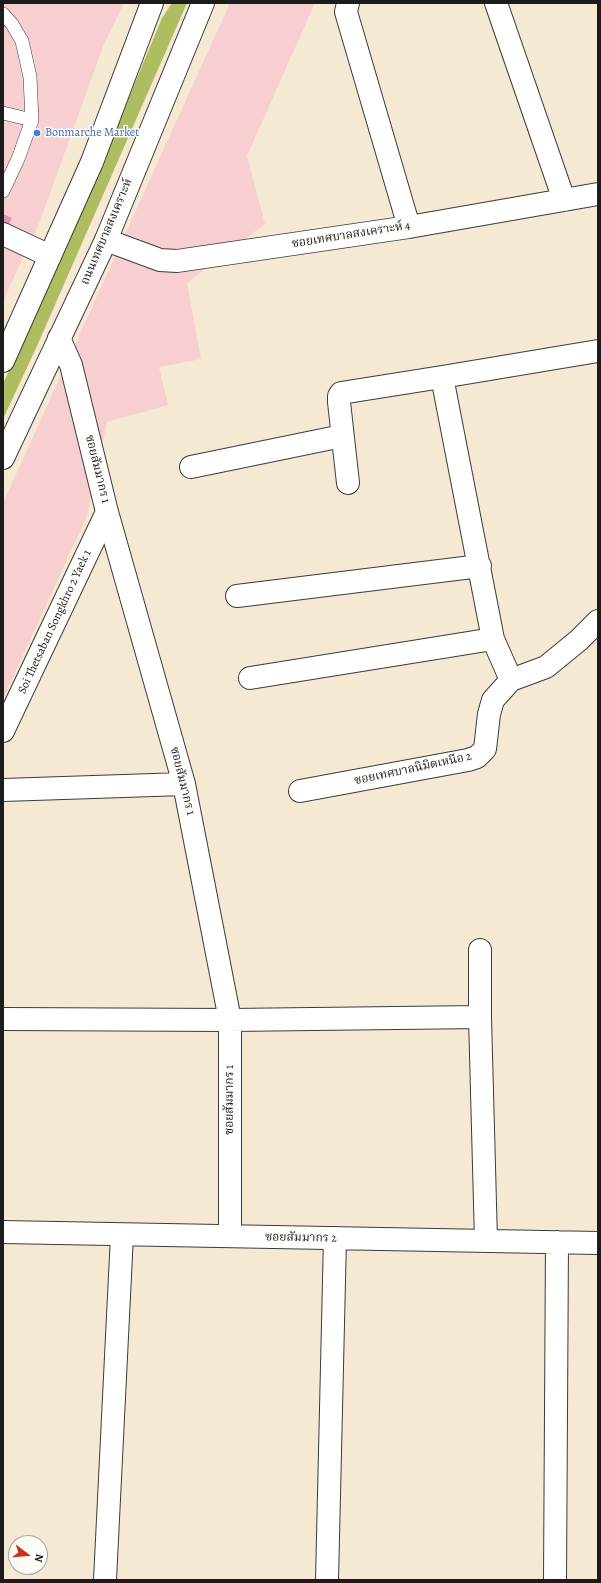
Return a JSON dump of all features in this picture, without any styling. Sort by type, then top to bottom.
[{"type":"street","points":[[3,361],[92,162],[152,3]]},
{"type":"street","name":"ถนนเทศบาลสงเคราะห์","points":[[3,458],[106,240],[203,3]]},
{"type":"street","points":[[348,3],[346,12],[409,226]]},
{"type":"street","points":[[496,3],[564,200]]},
{"type":"street","name":"ซอยเทศบาลสงเคราะห์ 4","points":[[106,240],[160,260],[177,261],[409,226],[598,194]]},
{"type":"street","points":[[3,234],[50,256]]},
{"type":"street","name":"ซอยสัมมากร 1","points":[[59,338],[71,366],[107,512],[184,784],[230,1020],[230,1236]]},
{"type":"street","points":[[348,484],[338,402],[339,396],[342,393],[598,351]]},
{"type":"street","points":[[442,377],[493,639],[511,680]]},
{"type":"street","points":[[191,467],[342,436]]},
{"type":"street","name":"Soi Thetsaban Songkhro 2 Yaek 1","points":[[3,731],[107,512]]},
{"type":"street","points":[[237,596],[480,566]]},
{"type":"street","name":"ซอยเทศบาลนิมิตเหนือ 2","points":[[300,791],[468,760],[477,757],[485,749],[492,700],[511,680],[546,667],[579,640],[598,621]]},
{"type":"street","points":[[250,678],[493,639]]},
{"type":"street","points":[[3,790],[184,784]]},
{"type":"street","points":[[480,950],[480,1017],[486,1241]]},
{"type":"street","points":[[3,1019],[230,1020],[480,1017]]},
{"type":"street","name":"ซอยสัมมากร 2","points":[[3,1232],[598,1243]]},
{"type":"street","points":[[105,1580],[122,1235]]},
{"type":"street","points":[[327,1580],[335,1238]]},
{"type":"street","points":[[555,1580],[557,1242]]},
{"type":"lane","points":[[3,14],[12,24],[22,41],[30,77],[32,120],[18,159],[3,191]]},
{"type":"lane","points":[[3,113],[32,120]]},
{"type":"shaded area","name":"Bonmarche Market","points":[[3,3],[124,3],[104,44],[40,221],[3,301]]},
{"type":"shaded area","points":[[230,3],[315,3],[247,156],[265,224],[187,283],[201,359],[159,367],[168,405],[107,422],[87,516],[3,699],[3,503]]},
{"type":"green space","points":[[172,3],[187,3],[37,346],[3,419],[3,384],[75,227],[162,18]]},
{"type":"building","points":[[3,214],[12,218],[3,237]]},
{"type":"place","name":"Bonmarche Market","points":[[37,133]]}]
